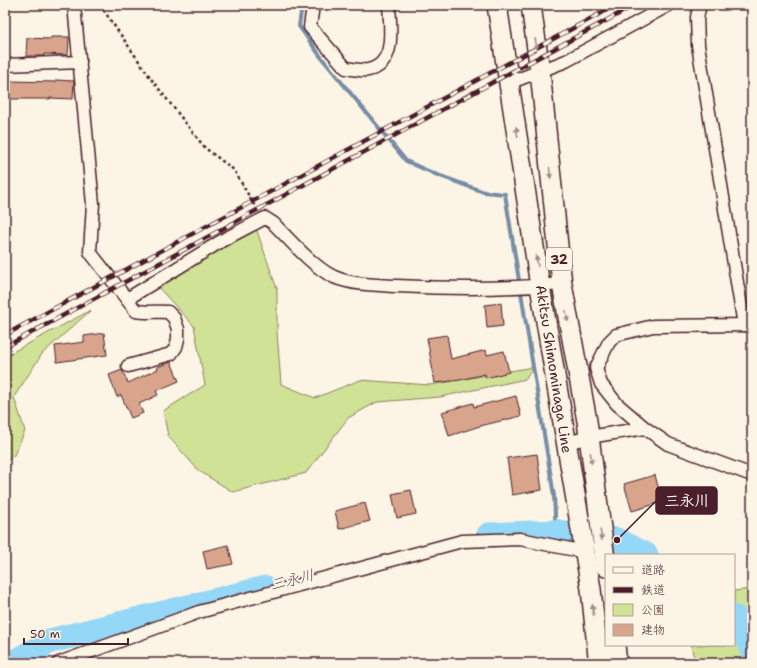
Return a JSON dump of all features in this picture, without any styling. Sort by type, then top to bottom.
[{"type":"main road","name":"Akitsu Shimominaga Line","points":[[497,5],[509,83],[527,286],[567,443],[591,589],[598,656],[597,663]]},
{"type":"main road","name":"Akitsu Shimominaga Line","points":[[531,5],[540,71],[562,284],[588,437],[605,557]]},
{"type":"main road","points":[[615,646],[617,663]]},
{"type":"street","points":[[74,5],[93,204],[90,252],[136,310],[146,313],[160,311],[168,312],[174,318],[178,329],[176,347],[171,354],[128,366]]},
{"type":"street","points":[[313,5],[310,27],[329,50],[346,68],[368,70],[382,64],[389,50],[389,5]]},
{"type":"street","points":[[509,83],[566,61],[669,5]]},
{"type":"street","points":[[700,5],[697,17],[698,45],[748,325],[653,326],[616,335],[609,342],[596,368],[601,384],[617,404],[645,428],[668,444],[752,475]]},
{"type":"street","points":[[5,65],[80,62]]},
{"type":"street","points":[[127,299],[223,240],[265,218],[321,269],[342,280],[363,284],[417,287],[527,286],[562,284]]},
{"type":"street","points":[[567,443],[588,437],[645,428]]},
{"type":"street","points":[[59,663],[199,612],[462,541],[520,539],[585,552]]},
{"type":"path","points":[[100,5],[152,80],[205,148],[234,170],[255,208],[265,218]]},
{"type":"green space","points":[[256,228],[277,289],[277,332],[281,384],[315,398],[360,380],[430,385],[533,367],[526,379],[440,397],[377,402],[348,418],[306,473],[233,492],[199,471],[168,436],[163,411],[205,385],[194,326],[156,285]]},
{"type":"green space","points":[[91,310],[42,354],[14,397],[25,431],[14,455],[5,462],[5,356]]},
{"type":"green space","points":[[752,589],[752,663],[695,663],[691,646],[735,646],[735,591]]},
{"type":"building","points":[[51,37],[69,37],[68,55],[44,54],[44,56],[26,56],[27,38],[51,39]]},
{"type":"building","points":[[56,80],[74,81],[73,99],[9,99],[10,81],[56,82]]},
{"type":"building","points":[[501,303],[503,326],[487,328],[485,305]]},
{"type":"building","points":[[104,333],[107,355],[57,362],[55,346],[84,342],[84,336]]},
{"type":"building","points":[[447,335],[451,359],[486,350],[487,355],[504,351],[509,372],[486,378],[485,374],[460,380],[435,383],[427,338]]},
{"type":"building","points":[[171,362],[179,381],[156,391],[158,395],[139,404],[143,413],[131,418],[121,395],[117,397],[109,375],[122,370],[128,383],[158,369],[157,367]]},
{"type":"building","points":[[516,396],[521,416],[480,426],[449,436],[442,412],[473,403],[474,407]]},
{"type":"building","points":[[537,454],[542,490],[512,495],[507,458]]},
{"type":"building","points":[[655,475],[662,502],[632,511],[624,484]]},
{"type":"building","points":[[411,490],[416,514],[397,518],[392,494]]},
{"type":"building","points":[[365,503],[370,521],[339,529],[335,511]]},
{"type":"building","points":[[228,545],[233,564],[207,569],[203,551]]},
{"type":"waterway","points":[[302,5],[299,26],[321,57],[406,161],[435,174],[484,192],[505,194],[554,496],[556,532]]},
{"type":"waterway","name":"三永川","points":[[489,535],[556,532],[617,540],[644,554]]},
{"type":"waterway","name":"三永川","points":[[13,663],[50,641],[266,588]]},
{"type":"waterway","name":"三永川","points":[[735,618],[740,623],[752,649]]},
{"type":"railway","points":[[5,335],[616,5]]},
{"type":"railway","points":[[5,347],[635,5]]},
{"type":"place","name":"三永川","points":[[617,540]]}]
